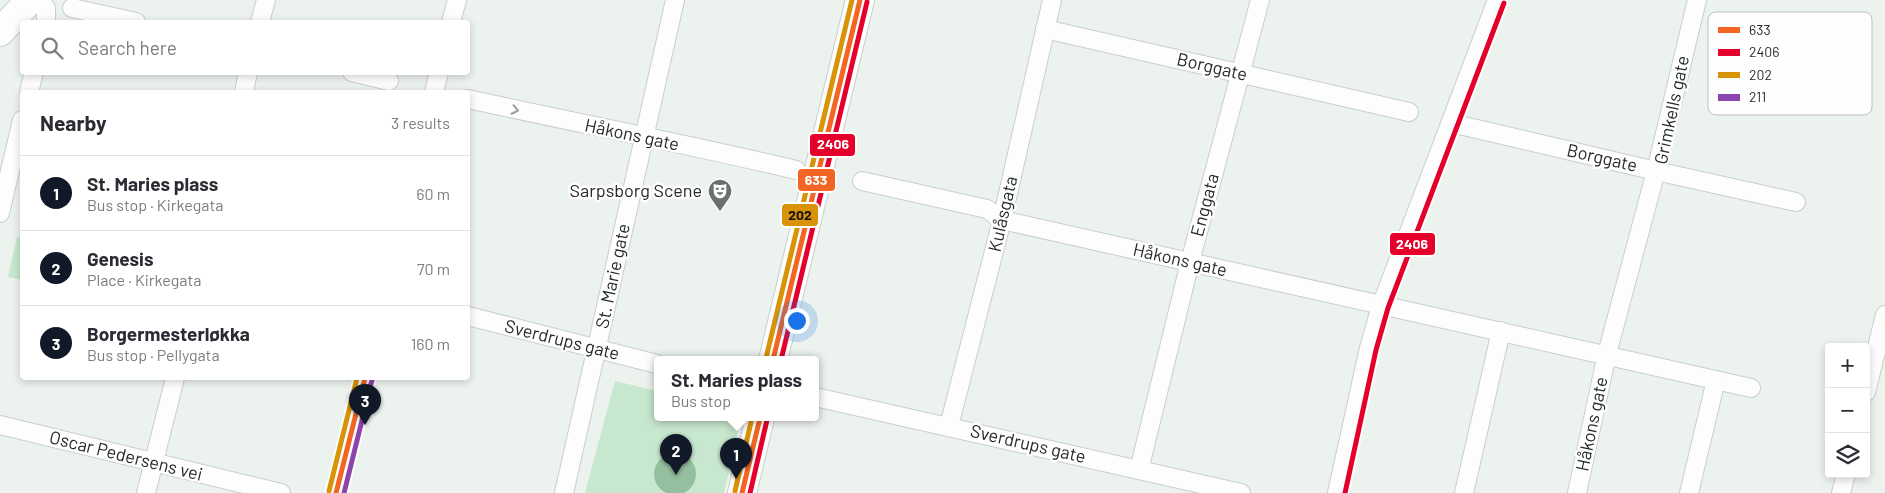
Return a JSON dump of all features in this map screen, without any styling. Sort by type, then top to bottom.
[{"type":"main road","points":[[0,32],[30,0]]},
{"type":"main road","points":[[774,356],[860,0]]},
{"type":"main road","points":[[742,493],[759,421]]},
{"type":"street","points":[[39,0],[46,8],[46,20]]},
{"type":"street","points":[[261,20],[266,0]]},
{"type":"street","points":[[452,20],[457,0]]},
{"type":"street","name":"St. Marie gate","points":[[564,493],[675,0]]},
{"type":"street","name":"Kulåsgata","points":[[949,426],[1002,220],[1052,0]]},
{"type":"street","name":"Enggata","points":[[1139,470],[1190,262],[1260,0]]},
{"type":"street","points":[[1337,493],[1381,306],[1497,0]]},
{"type":"street","name":"Grimkells gate","points":[[1697,0],[1656,171],[1796,202]]},
{"type":"street","points":[[72,8],[127,20]]},
{"type":"street","name":"Borggate","points":[[1045,29],[1409,112]]},
{"type":"street","points":[[30,90],[33,75]]},
{"type":"street","points":[[244,90],[247,75]]},
{"type":"street","points":[[364,75],[389,81]]},
{"type":"street","points":[[434,90],[438,75]]},
{"type":"street","name":"Håkons gate","points":[[470,100],[643,138],[722,152],[796,170]]},
{"type":"street","name":"Borggate","points":[[1451,123],[1656,171],[1607,354]]},
{"type":"street","points":[[0,213],[20,128]]},
{"type":"street","name":"Håkons gate","points":[[862,181],[987,210],[1002,220],[1381,306],[1607,354],[1751,388]]},
{"type":"street","points":[[1867,388],[1885,315]]},
{"type":"street","name":"Sverdrups gate","points":[[470,317],[654,363]]},
{"type":"street","points":[[1464,493],[1501,331]]},
{"type":"street","name":"Håkons gate","points":[[1577,493],[1607,354]]},
{"type":"street","points":[[146,493],[175,380]]},
{"type":"street","points":[[336,493],[364,380]]},
{"type":"street","points":[[1690,493],[1716,380]]},
{"type":"street","name":"Sverdrups gate","points":[[819,398],[1241,493]]},
{"type":"street","name":"Oscar Pedersens vei","points":[[0,425],[281,493]]},
{"type":"street","points":[[1841,493],[1845,478]]},
{"type":"shaded area","points":[[17,237],[20,238],[20,280],[8,277]]},
{"type":"shaded area","points":[[615,381],[654,390],[654,421],[740,421],[724,493],[684,493],[688,491],[653,475],[658,487],[665,493],[585,493]]},
{"type":"shaded area","points":[[671,453],[687,456],[693,462],[696,470],[693,486],[683,494],[667,494],[663,492],[657,486],[654,478],[657,462],[663,456]]},
{"type":"transit line","name":"202","points":[[766,356],[852,0]]},
{"type":"transit line","name":"633","points":[[774,356],[860,0]]},
{"type":"transit line","name":"2406","points":[[782,356],[867,2]]},
{"type":"transit line","name":"2406","points":[[1345,493],[1376,350],[1388,308],[1504,3]]},
{"type":"transit line","name":"202","points":[[329,491],[357,380]]},
{"type":"transit line","name":"633","points":[[336,493],[364,380]]},
{"type":"transit line","name":"211","points":[[344,493],[372,380]]},
{"type":"transit line","name":"202","points":[[735,491],[751,421]]},
{"type":"transit line","name":"633","points":[[742,493],[759,421]]},
{"type":"transit line","name":"2406","points":[[750,493],[767,421]]},
{"type":"place","name":"Sarpsborg Scene","points":[[720,212]]},
{"type":"place","name":"Borgermesterløkka","points":[[365,425]]},
{"type":"place","name":"Genesis","points":[[676,475]]},
{"type":"place","name":"St. Maries plass","points":[[736,479]]}]
